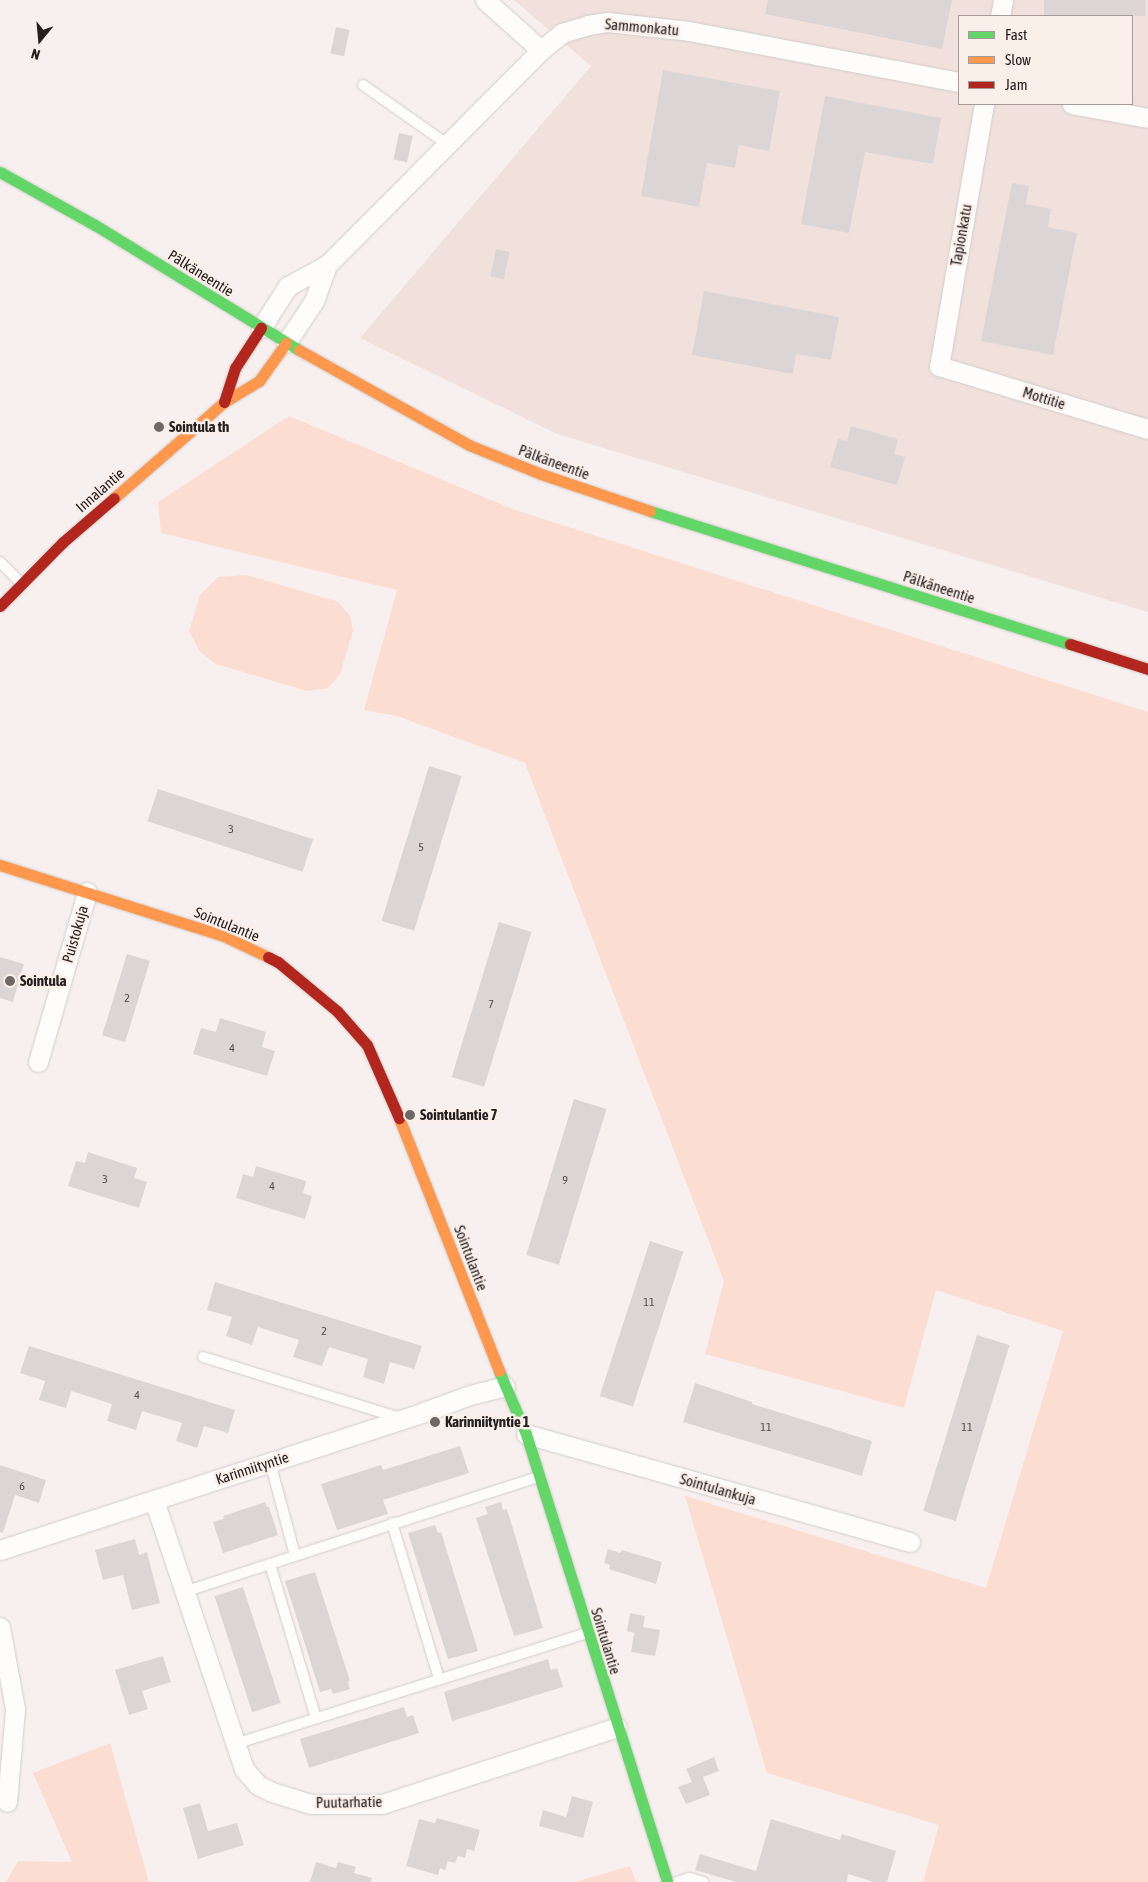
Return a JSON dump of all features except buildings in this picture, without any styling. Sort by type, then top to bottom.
[{"type":"street","points":[[485,0],[541,50]]},
{"type":"street","points":[[1000,15],[1003,0]]},
{"type":"street","name":"Sammonkatu","points":[[261,328],[288,286],[327,265],[541,50],[562,33],[588,25],[608,22],[689,32],[958,82]]},
{"type":"street","name":"Tapionkatu","points":[[939,366],[984,105]]},
{"type":"street","points":[[1077,105],[1148,118]]},
{"type":"street","name":"Pälkäneentie","points":[[0,172],[95,224],[286,343],[469,446],[540,474],[1148,669]]},
{"type":"street","name":"Sammonkatu","points":[[286,343],[314,301],[327,265]]},
{"type":"street","points":[[224,402],[235,368],[261,328]]},
{"type":"street","name":"Innalantie","points":[[0,606],[63,542],[224,402],[259,381],[286,343]]},
{"type":"street","name":"Mottitie","points":[[939,366],[1148,429]]},
{"type":"street","name":"Sointulantie","points":[[0,865],[224,936],[278,962],[337,1011],[367,1045],[417,1160],[505,1386],[526,1434],[616,1727],[667,1882]]},
{"type":"street","name":"Puistokuja","points":[[38,1062],[87,892]]},
{"type":"street","name":"Karinniityntie","points":[[0,1550],[505,1386]]},
{"type":"street","name":"Sointulankuja","points":[[526,1434],[910,1542]]},
{"type":"street","name":"Puutarhatie","points":[[154,1500],[244,1769],[258,1785],[272,1792],[311,1804],[382,1804],[616,1727]]},
{"type":"street","points":[[0,1627],[15,1709],[7,1802]]},
{"type":"lane","points":[[363,85],[448,144]]},
{"type":"lane","points":[[0,562],[22,584]]},
{"type":"lane","points":[[203,1357],[403,1419]]},
{"type":"lane","points":[[270,1462],[295,1555]]},
{"type":"lane","points":[[184,1592],[539,1476]]},
{"type":"lane","points":[[392,1523],[439,1679]]},
{"type":"lane","points":[[270,1564],[316,1718]]},
{"type":"lane","points":[[235,1744],[588,1633]]},
{"type":"lane","points":[[677,1882],[689,1878],[703,1882]]},
{"type":"shaded area","points":[[514,0],[1148,0],[1148,612],[557,434],[360,338],[591,66]]},
{"type":"shaded area","points":[[289,416],[515,510],[1148,712],[1148,1882],[923,1882],[939,1825],[767,1773],[685,1496],[986,1588],[1063,1331],[936,1290],[904,1408],[705,1354],[724,1281],[525,763],[397,716],[364,710],[397,590],[161,533],[158,502]]},
{"type":"shaded area","points":[[247,575],[338,602],[350,616],[353,631],[340,674],[328,688],[307,691],[216,664],[200,652],[189,631],[200,595],[218,577]]},
{"type":"shaded area","points":[[110,1743],[149,1882],[6,1882],[18,1861],[72,1862],[33,1773]]},
{"type":"shaded area","points":[[630,1866],[636,1882],[575,1882]]},
{"type":"traffic: fast","points":[[0,172],[95,225],[299,350]]},
{"type":"traffic: fast","points":[[650,511],[1070,644]]},
{"type":"traffic: fast","points":[[499,1371],[526,1434],[667,1882]]},
{"type":"traffic: slow","points":[[114,498],[224,402],[259,381],[286,343]]},
{"type":"traffic: slow","points":[[299,350],[469,445],[541,474],[650,511]]},
{"type":"traffic: slow","points":[[0,865],[224,936],[268,957]]},
{"type":"traffic: slow","points":[[399,1118],[499,1371]]},
{"type":"traffic: jam","points":[[224,402],[235,368],[261,328]]},
{"type":"traffic: jam","points":[[0,606],[63,542],[114,498]]},
{"type":"traffic: jam","points":[[1070,644],[1148,669]]},
{"type":"traffic: jam","points":[[268,957],[278,962],[337,1011],[367,1045],[399,1118]]},
{"type":"place","name":"Sointula th","points":[[159,427]]},
{"type":"place","name":"Sointula","points":[[10,981]]},
{"type":"place","name":"Sointulantie 7","points":[[410,1115]]},
{"type":"place","name":"Karinniityntie 1","points":[[435,1422]]}]
